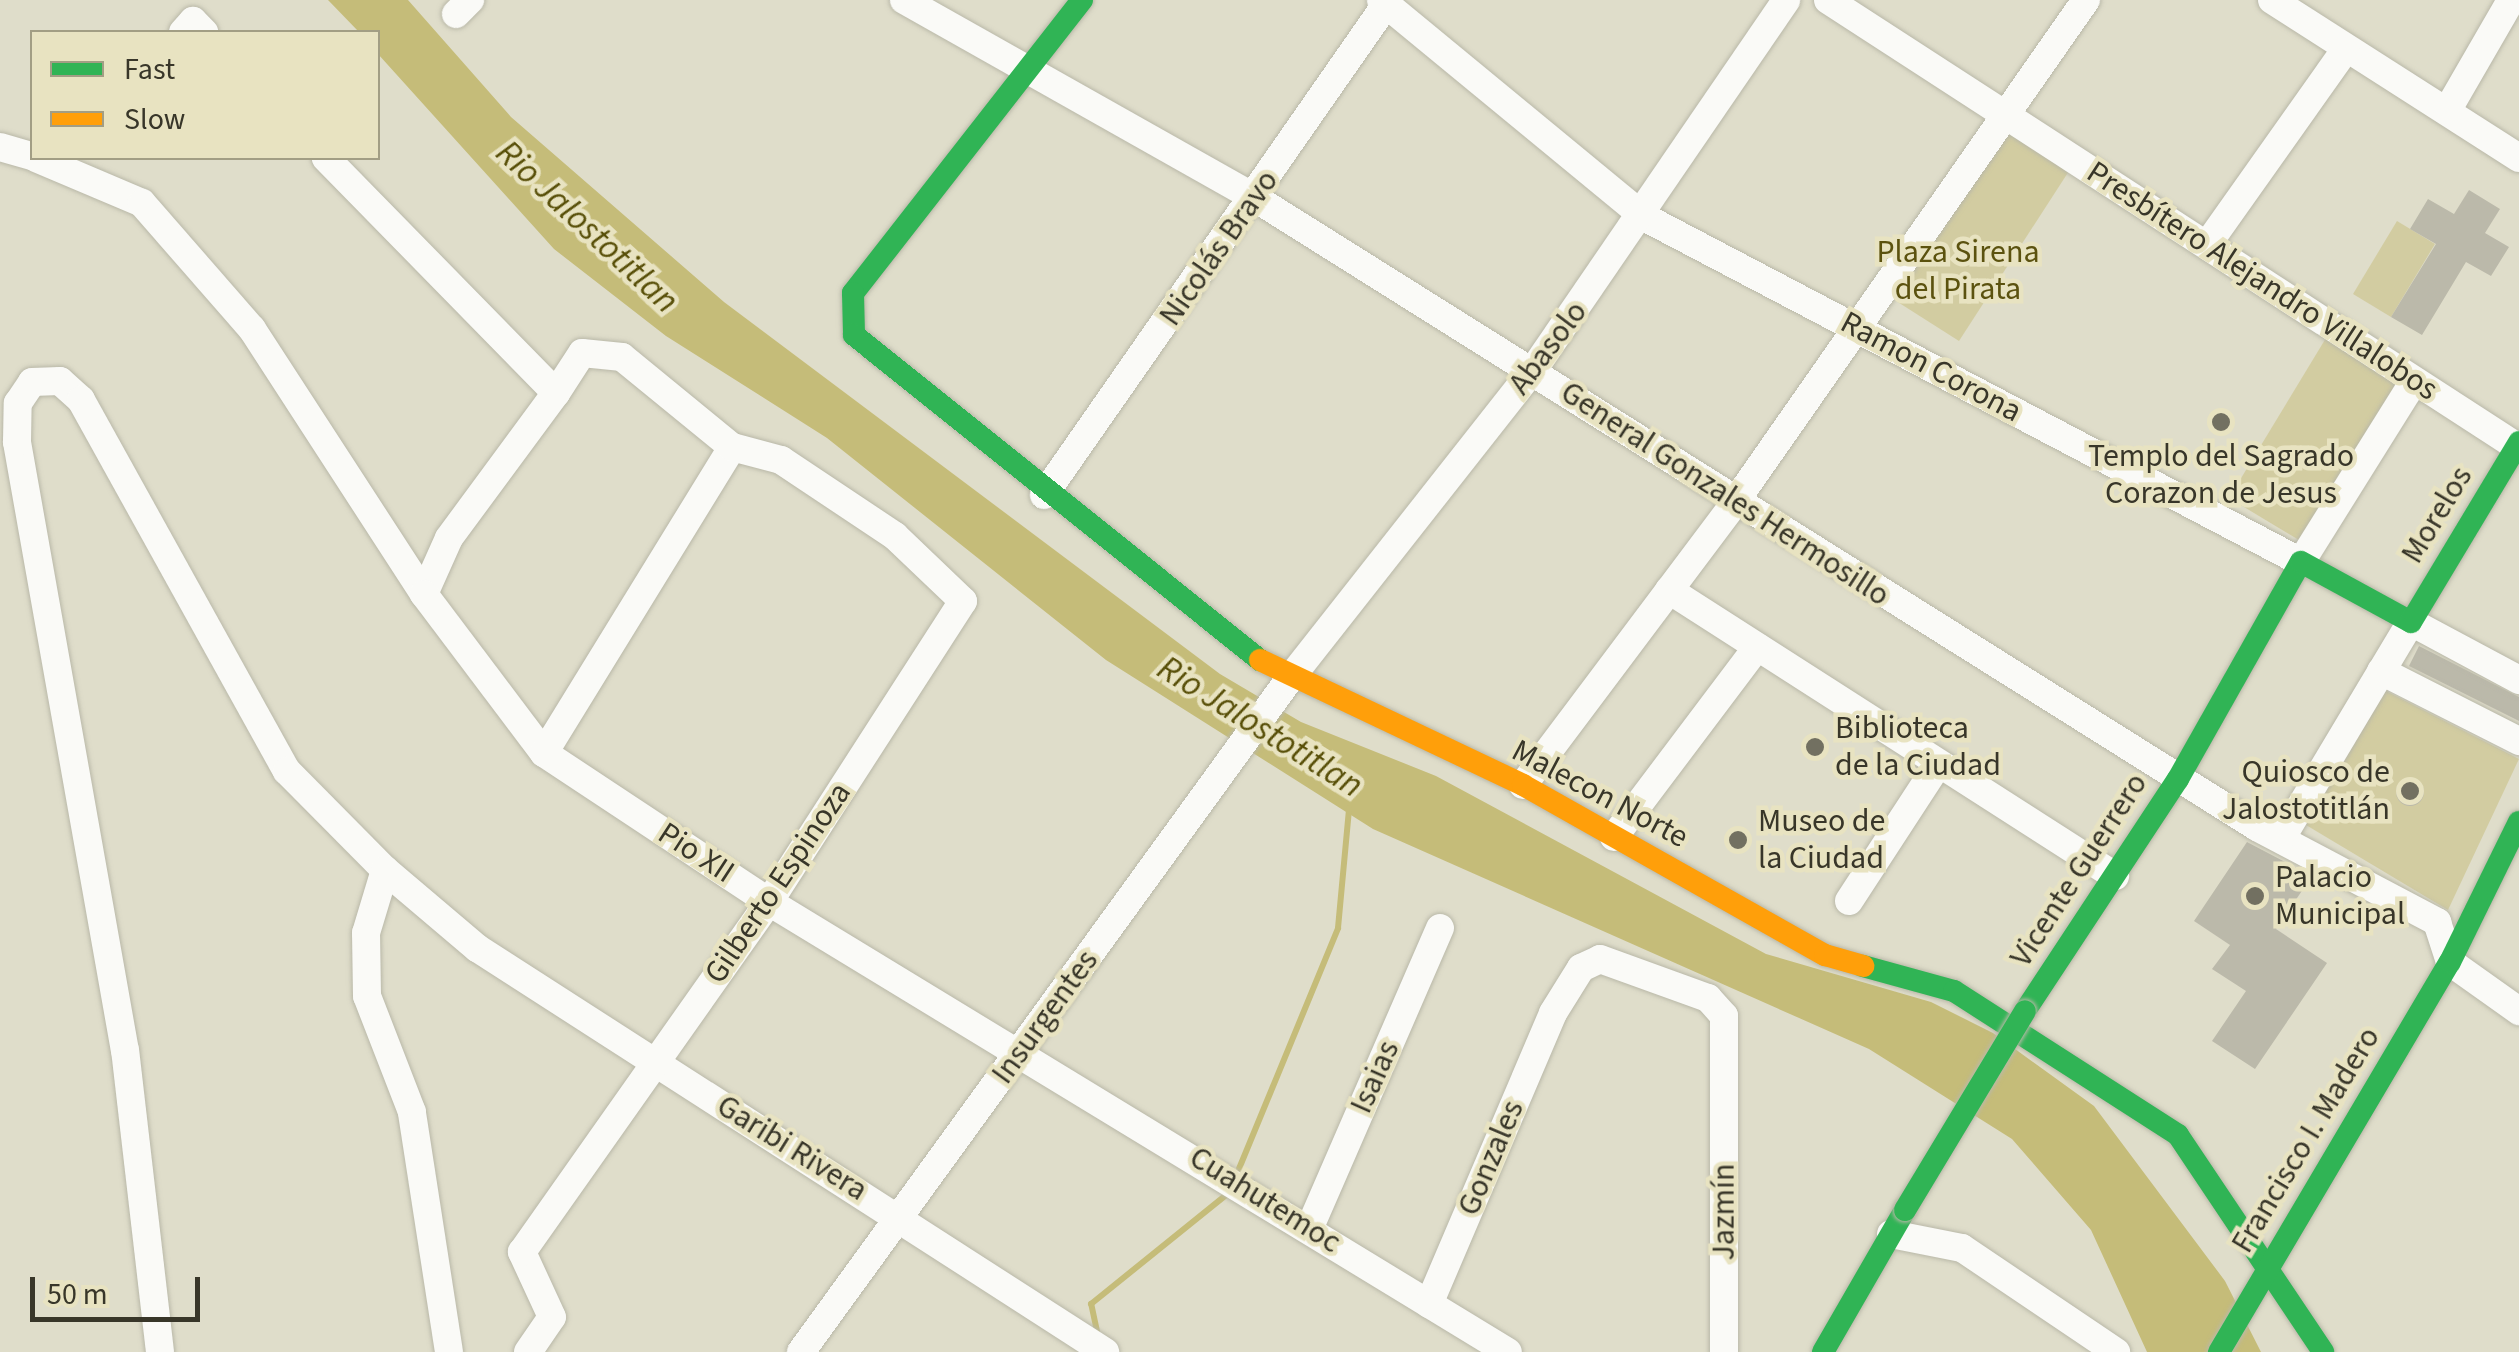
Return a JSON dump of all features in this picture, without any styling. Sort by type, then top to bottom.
[{"type":"street","name":"General Gonzales Hermosillo","points":[[904,0],[1022,74],[1255,198],[1533,370],[1734,505],[2178,779],[2284,834],[2437,922],[2450,962]]},
{"type":"street","name":"Malecon Norte","points":[[1082,0],[854,292],[854,335],[1283,689],[1523,785],[1825,955],[1954,991],[2178,1134],[2270,1262],[2323,1352]]},
{"type":"street","name":"Abasolo","points":[[1283,689],[1533,370],[1644,218],[1786,0]]},
{"type":"street","name":"Presbítero Alejandro Villalobos","points":[[1828,0],[2518,445]]},
{"type":"street","points":[[1523,785],[1734,505],[2086,0]]},
{"type":"street","points":[[2272,0],[2519,158]]},
{"type":"street","points":[[2447,111],[2511,0]]},
{"type":"street","name":"Ramon Corona","points":[[1385,2],[1644,218],[2519,680]]},
{"type":"street","name":"Nicolás Bravo","points":[[1044,495],[1255,198],[1385,2]]},
{"type":"street","points":[[2207,246],[2346,49]]},
{"type":"street","name":"Pio XII","points":[[0,147],[30,154]]},
{"type":"street","name":"Pio XII","points":[[49,160],[142,202],[227,301],[424,594],[544,753],[770,902],[1021,1051]]},
{"type":"street","points":[[328,160],[556,393]]},
{"type":"street","points":[[424,594],[449,538],[582,352],[601,349],[732,446],[544,753]]},
{"type":"street","name":"Garibi Rivera","points":[[160,1352],[125,1050],[17,442],[18,403],[32,382],[60,381],[82,400],[288,771],[385,870],[477,948],[1095,1345]]},
{"type":"street","points":[[2301,562],[2414,381]]},
{"type":"street","name":"Morelos","points":[[2411,622],[2518,445]]},
{"type":"street","name":"Gilberto Espinoza","points":[[528,1352],[552,1317],[522,1252],[770,902],[963,601],[895,536],[781,460],[732,446]]},
{"type":"street","name":"Vicente Guerrero","points":[[1824,1352],[2025,1011],[2178,779],[2301,562]]},
{"type":"street","points":[[1668,590],[2114,876]]},
{"type":"street","points":[[2284,834],[2411,622]]},
{"type":"street","points":[[1614,836],[1757,647]]},
{"type":"street","points":[[2381,672],[2519,741]]},
{"type":"street","name":"Insurgentes","points":[[801,1352],[1283,689]]},
{"type":"street","points":[[1849,901],[1937,766]]},
{"type":"street","name":"Francisco I. Madero","points":[[2219,1352],[2450,962],[2519,822]]},
{"type":"street","points":[[385,870],[366,934],[367,996],[412,1112],[449,1352]]},
{"type":"street","name":"Isaias","points":[[1310,1226],[1440,928]]},
{"type":"street","name":"Gonzales","points":[[1430,1304],[1553,1013],[1580,968],[1600,959],[1708,998],[1724,1016],[1724,1072]]},
{"type":"street","points":[[2450,962],[2519,1010]]},
{"type":"street","name":"Cuahutemoc","points":[[1021,1051],[1310,1226],[1508,1352]]},
{"type":"street","name":"Jazmín","points":[[1724,1072],[1724,1352]]},
{"type":"street","points":[[1898,1222],[1962,1248],[2116,1352]]},
{"type":"green space","name":"Plaza Sirena del Pirata","points":[[2007,129],[2069,171],[1959,341],[1893,299]]},
{"type":"green space","points":[[2397,221],[2435,244],[2391,317],[2353,294]]},
{"type":"green space","points":[[2326,338],[2401,384],[2304,543],[2229,498]]},
{"type":"green space","points":[[2386,691],[2519,759],[2448,910],[2306,825]]},
{"type":"water","name":"Rio Jalostotitlan","points":[[328,0],[408,0],[511,117],[724,302],[1220,674],[1301,722],[1436,776],[1766,954],[1931,1002],[1993,1033],[2094,1106],[2225,1281],[2261,1352],[2147,1352],[2091,1230],[2012,1139],[1869,1049],[1373,829],[1106,660],[827,438],[666,336],[554,249],[380,56],[380,30],[357,30]]},
{"type":"building","points":[[2469,190],[2500,209],[2485,233],[2509,247],[2491,276],[2466,262],[2422,335],[2391,317],[2436,244],[2410,229],[2428,199],[2454,214]]},
{"type":"building","points":[[2419,646],[2519,697],[2519,721],[2409,666]]},
{"type":"building","name":"Quiosco de Jalostotitlán","points":[[2410,778],[2420,782],[2424,792],[2420,802],[2410,806],[2400,802],[2396,792],[2400,782]]},
{"type":"building","points":[[2247,842],[2312,876],[2276,929],[2327,963],[2255,1069],[2212,1041],[2246,991],[2212,969],[2230,945],[2194,921]]},
{"type":"waterway","name":"Rio Jalostotitlan","points":[[1236,1176],[1338,928],[1349,809]]},
{"type":"waterway","points":[[1098,1336],[1091,1304],[1230,1192]]},
{"type":"traffic: fast","points":[[1082,0],[853,293],[854,335],[1260,660]]},
{"type":"traffic: fast","points":[[2025,1011],[2178,779],[2301,562],[2411,622],[2519,442]]},
{"type":"traffic: fast","points":[[2219,1352],[2450,962],[2519,822]]},
{"type":"traffic: fast","points":[[1863,966],[1954,991],[2178,1135],[2323,1352]]},
{"type":"traffic: fast","points":[[1905,1210],[2025,1011]]},
{"type":"traffic: fast","points":[[1823,1352],[1905,1210]]},
{"type":"traffic: slow","points":[[1260,660],[1523,785],[1825,955],[1863,966]]},
{"type":"place","name":"Templo del Sagrado Corazon de Jesus","points":[[2221,422]]},
{"type":"place","name":"Biblioteca de la Ciudad","points":[[1815,747]]},
{"type":"place","name":"Quiosco de Jalostotitlán","points":[[2410,791]]},
{"type":"place","name":"Museo de la Ciudad","points":[[1738,840]]},
{"type":"place","name":"Palacio Municipal","points":[[2255,896]]}]
